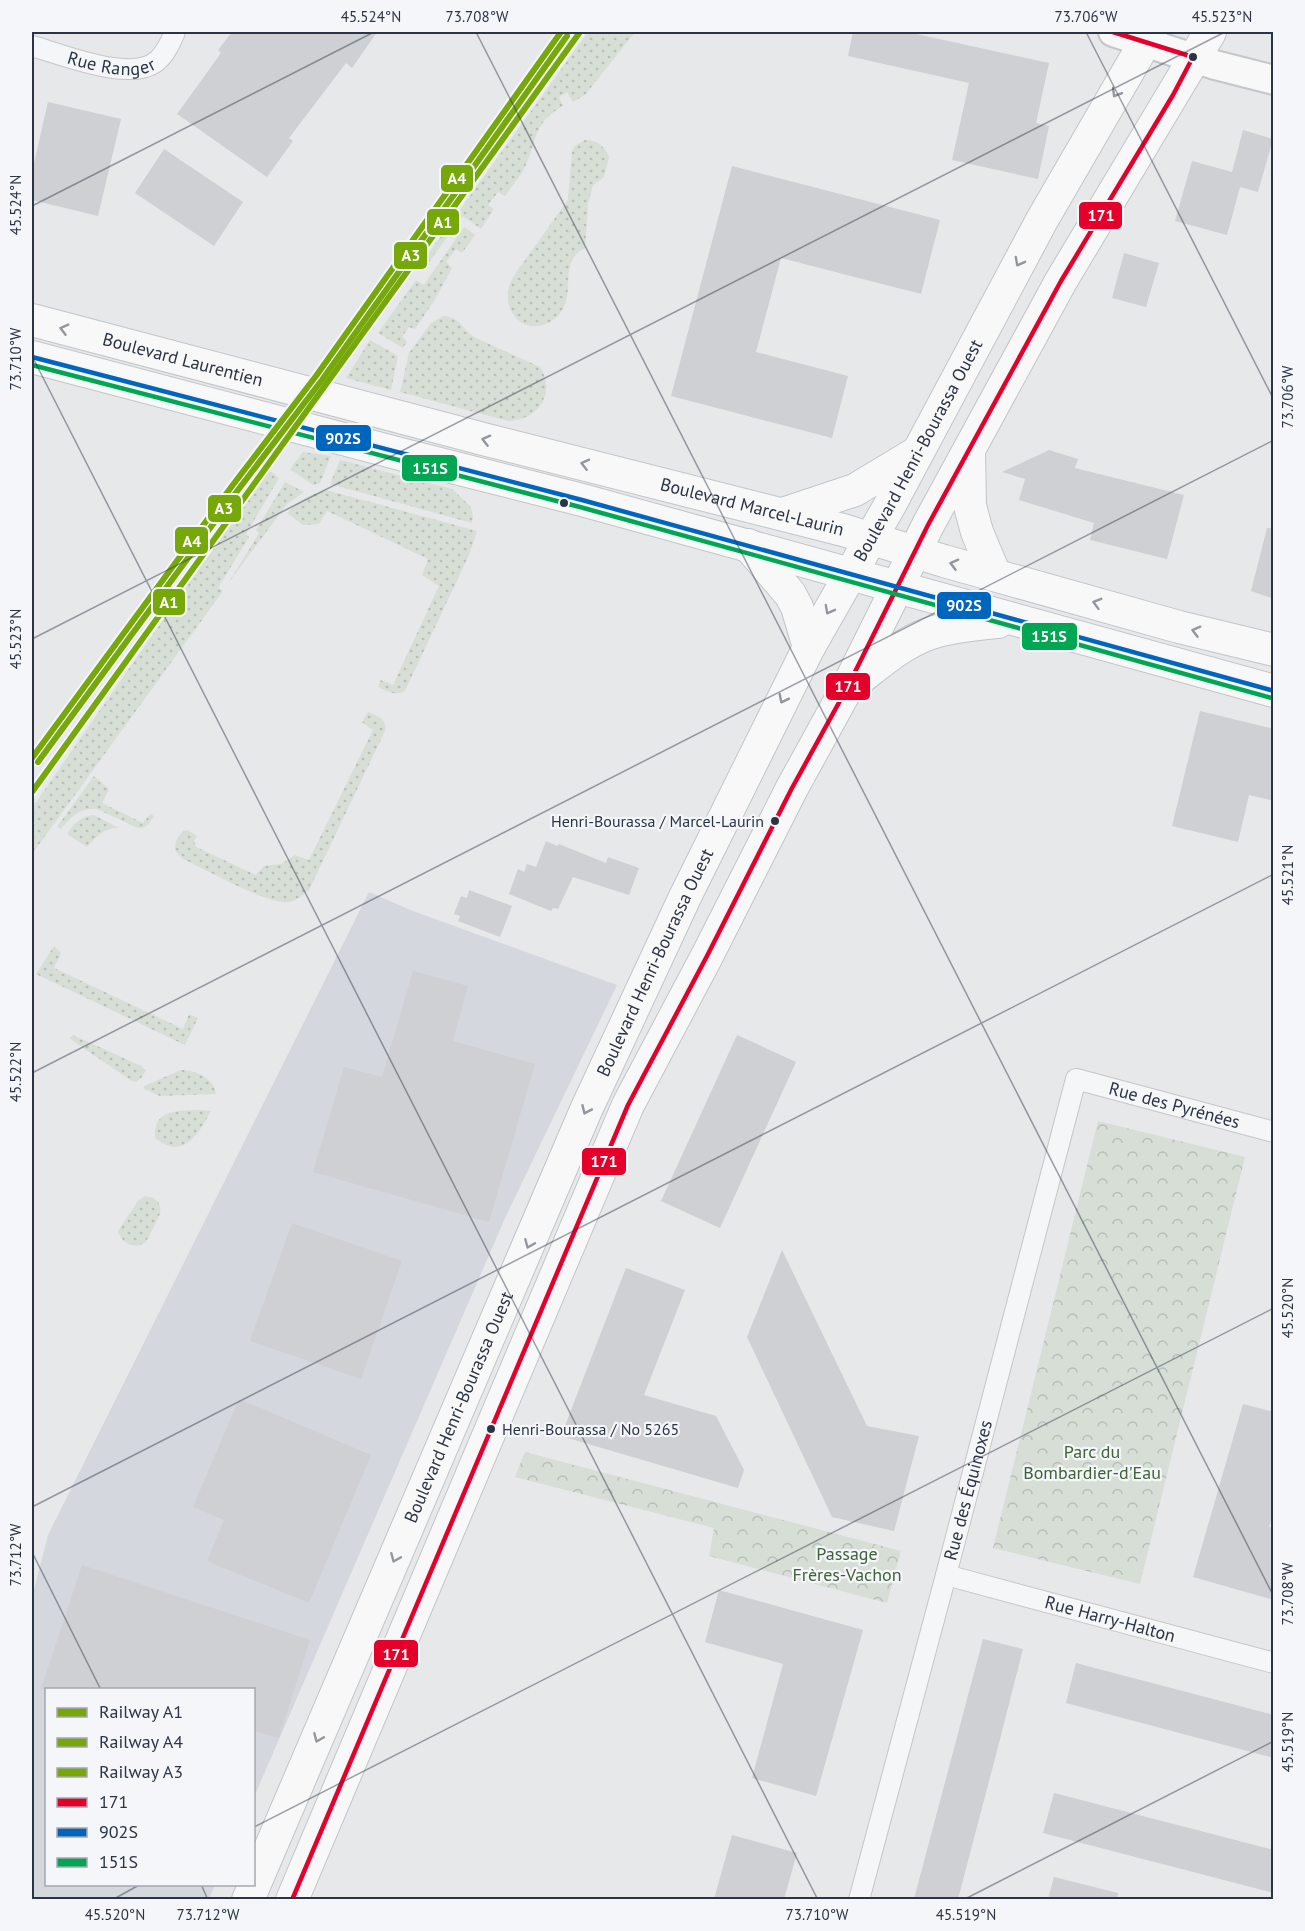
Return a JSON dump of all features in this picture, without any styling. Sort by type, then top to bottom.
[{"type":"main road","name":"Boulevard Henri-Bourassa Ouest","points":[[292,1899],[628,1105],[792,788],[847,688],[914,551],[1061,281],[1210,32]]},
{"type":"main road","name":"Boulevard Henri-Bourassa Ouest","points":[[255,1883],[603,1072],[680,906],[809,647],[918,452],[1036,231],[1148,37]]},
{"type":"main road","name":"Boulevard Laurentien","points":[[32,320],[333,400]]},
{"type":"main road","name":"Boulevard Laurentien","points":[[32,357],[317,431]]},
{"type":"main road","name":"Boulevard Marcel-Laurin","points":[[333,400],[783,514],[1179,627],[1274,650]]},
{"type":"main road","name":"Boulevard Marcel-Laurin","points":[[317,431],[748,545],[1011,620],[1274,691]]},
{"type":"main road","points":[[969,450],[970,506],[977,532],[995,574]]},
{"type":"main road","points":[[783,514],[855,490],[918,452]]},
{"type":"main road","points":[[748,545],[790,594],[809,647]]},
{"type":"main road","points":[[847,688],[889,656],[923,636],[950,628],[1011,620]]},
{"type":"street","name":"Rue Ranger","points":[[32,46],[118,70],[139,70],[158,61],[175,32]]},
{"type":"street","points":[[1113,32],[1148,37],[1193,57],[1274,80]]},
{"type":"street","name":"Rue des Pyrénées","points":[[1076,1079],[1274,1132]]},
{"type":"street","name":"Rue des Équinoxes","points":[[859,1899],[1076,1079]]},
{"type":"street","name":"Rue Harry-Halton","points":[[946,1575],[1274,1663]]},
{"type":"shaded area","points":[[369,892],[413,911],[617,985],[506,1216],[255,1795],[255,1688],[45,1688],[45,1886],[215,1886],[209,1899],[32,1900],[32,1597],[48,1535]]},
{"type":"green space","points":[[588,32],[635,32],[585,95],[573,102],[567,92],[559,97],[563,106],[540,126],[524,169],[505,196],[498,192],[488,205],[494,209],[481,229],[463,216],[423,270],[418,268]]},
{"type":"green space","points":[[585,140],[600,144],[609,157],[604,177],[593,185],[588,204],[585,248],[576,255],[571,263],[566,302],[561,311],[553,320],[543,325],[524,324],[511,310],[508,300],[509,289],[513,277],[568,200],[572,151],[575,146]]},
{"type":"green space","points":[[464,227],[475,235],[462,253],[456,249],[446,262],[452,268],[415,329],[409,327],[402,337],[407,341],[403,348],[378,333],[416,280],[424,285]]},
{"type":"green space","points":[[444,316],[454,319],[476,338],[540,367],[545,377],[545,396],[535,411],[518,420],[508,421],[400,392],[409,353],[431,323]]},
{"type":"green space","points":[[370,340],[398,356],[391,390],[346,378]]},
{"type":"green space","points":[[303,452],[331,456],[320,483],[313,485],[290,469]]},
{"type":"green space","points":[[340,460],[452,489],[470,506],[473,515],[472,523],[330,484]]},
{"type":"green space","points":[[268,469],[279,478],[246,534],[249,537],[218,588],[223,591],[32,854],[32,808]]},
{"type":"green space","points":[[285,482],[304,492],[287,504],[229,582],[259,533],[256,530]]},
{"type":"green space","points":[[326,490],[477,531],[469,555],[405,691],[402,693],[378,687],[381,680],[393,685],[439,586],[422,575],[428,559],[327,511],[319,524],[303,525],[287,513],[305,498]]},
{"type":"green space","points":[[368,712],[383,721],[385,731],[309,890],[302,896],[288,902],[266,898],[183,859],[176,852],[177,839],[187,830],[197,836],[194,841],[196,847],[256,875],[264,866],[281,864],[295,855],[309,860],[373,730],[362,722]]},
{"type":"green space","points":[[94,776],[109,789],[102,803],[143,823],[150,814],[154,816],[148,825],[138,828],[97,809],[91,809],[76,814],[61,829],[57,827]]},
{"type":"green space","points":[[94,815],[119,828],[101,833],[87,847],[67,834],[81,819]]},
{"type":"green space","points":[[54,946],[61,953],[54,968],[183,1029],[189,1014],[198,1018],[185,1045],[36,974]]},
{"type":"green space","points":[[73,1035],[146,1070],[136,1082],[132,1081],[73,1041],[70,1038]]},
{"type":"green space","points":[[181,1070],[208,1079],[216,1094],[160,1096],[144,1089],[144,1086]]},
{"type":"green space","points":[[176,1111],[211,1111],[189,1142],[174,1147],[155,1138],[158,1121],[163,1116]]},
{"type":"green space","name":"Parc du Bombardier-d'Eau","points":[[1098,1121],[1245,1157],[1140,1584],[993,1548]]},
{"type":"green space","points":[[145,1196],[157,1201],[160,1214],[146,1242],[137,1245],[129,1244],[122,1239],[118,1231],[138,1201]]},
{"type":"green space","name":"Passage Frères-Vachon","points":[[525,1452],[901,1551],[887,1603],[709,1556],[714,1528],[515,1477]]},
{"type":"building","points":[[232,32],[377,32],[352,68],[346,63],[289,138],[293,141],[267,177],[177,114],[221,53],[218,50]]},
{"type":"building","points":[[853,32],[907,32],[1049,63],[1036,123],[1049,126],[1038,179],[952,160],[969,83],[848,56]]},
{"type":"building","points":[[48,102],[121,119],[98,216],[32,200],[32,172]]},
{"type":"building","points":[[1243,130],[1273,139],[1258,192],[1240,187],[1227,235],[1175,221],[1192,161],[1232,172]]},
{"type":"building","points":[[164,149],[243,202],[214,246],[135,193]]},
{"type":"building","points":[[732,166],[940,220],[921,294],[781,258],[756,352],[848,376],[832,438],[671,396]]},
{"type":"building","points":[[1124,253],[1159,263],[1146,307],[1112,298]]},
{"type":"building","points":[[1049,450],[1078,459],[1075,468],[1184,495],[1167,559],[1090,540],[1094,523],[1019,500],[1025,479],[1002,472]]},
{"type":"building","points":[[1267,528],[1274,528],[1274,599],[1251,591]]},
{"type":"building","points":[[1200,711],[1274,729],[1274,801],[1249,795],[1238,842],[1172,826]]},
{"type":"building","points":[[546,841],[606,863],[608,857],[639,868],[629,895],[573,877],[558,909],[553,908],[551,911],[509,894],[518,869],[524,872],[527,864],[536,867]]},
{"type":"building","points":[[469,890],[512,906],[500,937],[458,921],[460,916],[454,914],[461,896],[467,898]]},
{"type":"building","points":[[413,971],[468,986],[453,1041],[535,1064],[489,1222],[313,1172],[344,1067],[382,1077]]},
{"type":"building","points":[[737,1035],[796,1062],[720,1228],[661,1201]]},
{"type":"building","points":[[292,1223],[402,1261],[361,1379],[250,1341]]},
{"type":"building","points":[[782,1250],[867,1426],[919,1436],[894,1531],[832,1517],[747,1337]]},
{"type":"building","points":[[626,1268],[685,1290],[644,1395],[716,1416],[744,1470],[738,1488],[561,1436]]},
{"type":"building","points":[[239,1399],[371,1455],[309,1603],[207,1561],[224,1520],[193,1507]]},
{"type":"building","points":[[1243,1404],[1274,1412],[1274,1511],[1269,1527],[1274,1528],[1274,1600],[1193,1577]]},
{"type":"building","points":[[82,1565],[310,1640],[279,1738],[255,1731],[255,1688],[41,1689]]},
{"type":"building","points":[[719,1590],[863,1630],[816,1796],[752,1778],[783,1664],[705,1642]]},
{"type":"building","points":[[983,1639],[1023,1649],[958,1899],[914,1899]]},
{"type":"building","points":[[1076,1663],[1274,1715],[1274,1758],[1066,1703]]},
{"type":"building","points":[[1054,1793],[1274,1850],[1274,1893],[1043,1833]]},
{"type":"building","points":[[732,1835],[797,1853],[784,1899],[714,1899]]},
{"type":"building","points":[[1054,1877],[1118,1893],[1117,1899],[1048,1899]]},
{"type":"rail line","name":"A4","points":[[32,758],[316,376],[561,32]]},
{"type":"rail line","name":"A1","points":[[32,792],[580,32]]},
{"type":"rail line","name":"A3","points":[[38,762],[322,380],[567,36]]},
{"type":"transit line","name":"171","points":[[292,1900],[628,1105],[792,788],[847,688],[928,525],[1061,281],[1173,95],[1193,57],[1113,32]]},
{"type":"transit line","name":"902S","points":[[32,357],[582,500],[1274,691]]},
{"type":"transit line","name":"151S","points":[[32,365],[580,507],[1272,698]]},
{"type":"place","name":"Henri-Bourassa / Marcel-Laurin","points":[[775,821]]},
{"type":"place","name":"Henri-Bourassa / No 5265","points":[[491,1429]]}]
